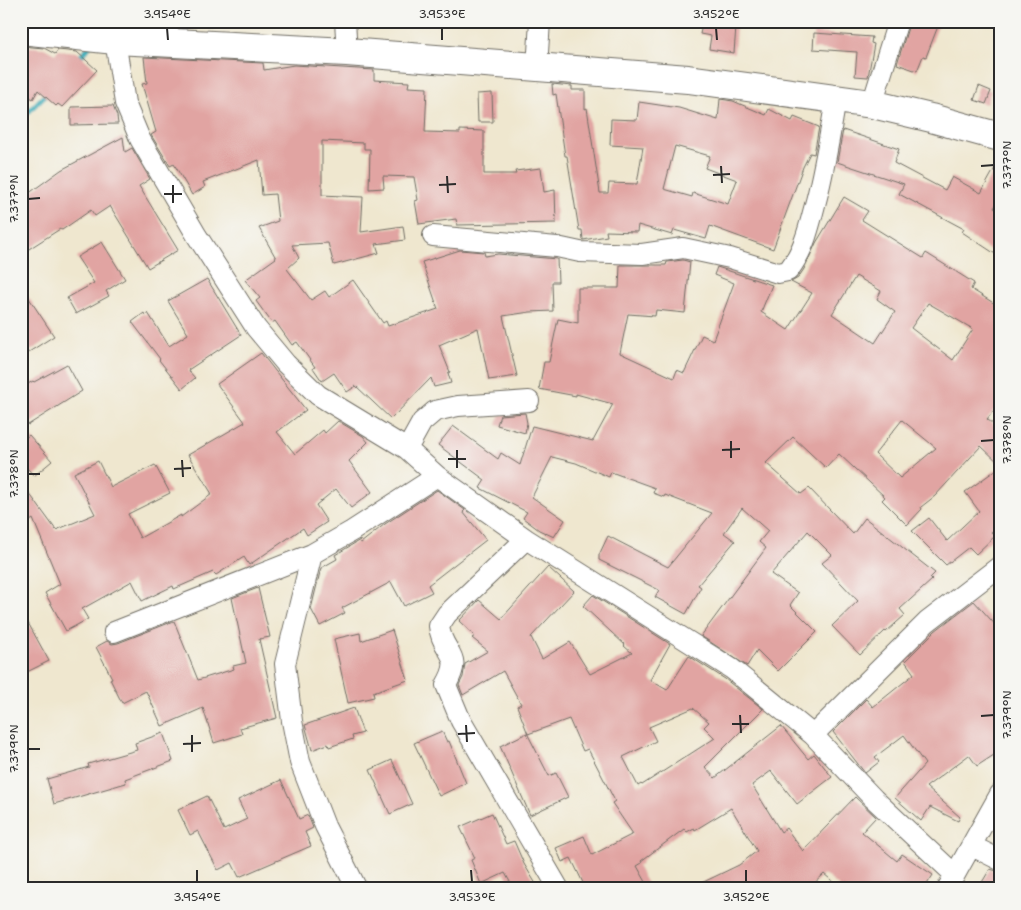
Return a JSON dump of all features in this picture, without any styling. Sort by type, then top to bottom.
[{"type":"main road","points":[[21,30],[103,38],[347,52],[688,79],[872,104],[1000,137]]},
{"type":"street","points":[[345,21],[347,52]]},
{"type":"street","points":[[537,68],[540,21]]},
{"type":"street","points":[[872,104],[898,21]]},
{"type":"street","points":[[103,38],[125,103],[140,139],[197,236],[256,328],[286,364],[318,394],[407,450],[437,476],[526,539],[732,669],[813,734],[950,881],[972,846],[1000,794]]},
{"type":"street","points":[[433,236],[557,247],[580,252],[642,254],[683,248],[730,258],[778,273],[788,271],[808,234],[824,168],[836,100]]},
{"type":"street","points":[[407,450],[422,422],[435,411],[458,406],[529,401]]},
{"type":"street","points":[[114,632],[312,554],[352,531],[437,476]]},
{"type":"street","points":[[526,539],[448,614],[438,626],[440,637],[452,656],[454,667],[446,686],[461,721],[559,889]]},
{"type":"street","points":[[312,554],[285,664],[292,721],[300,762],[325,826],[357,889]]},
{"type":"street","points":[[813,734],[927,622],[1000,566]]},
{"type":"street","points":[[972,846],[1000,860]]},
{"type":"building","points":[[703,21],[736,27],[734,53],[709,49],[711,36],[700,34]]},
{"type":"building","points":[[910,21],[940,21],[926,57],[923,56],[917,71],[897,64]]},
{"type":"building","points":[[814,33],[872,37],[871,43],[874,44],[868,77],[855,76],[857,52],[813,49]]},
{"type":"building","points":[[21,46],[44,48],[55,54],[58,50],[77,52],[97,70],[62,107],[58,104],[56,106],[38,90],[33,99],[30,97],[21,106]]},
{"type":"building","points":[[144,57],[263,63],[264,70],[294,65],[374,70],[374,80],[409,82],[408,87],[427,88],[425,132],[460,133],[460,130],[484,131],[484,174],[516,174],[515,171],[541,168],[544,192],[555,190],[556,223],[457,225],[456,219],[419,224],[415,201],[418,200],[414,177],[383,176],[384,188],[369,189],[370,149],[364,149],[364,143],[322,141],[322,195],[363,197],[361,232],[403,226],[405,240],[376,244],[379,253],[334,265],[328,243],[292,245],[299,258],[287,269],[311,300],[325,291],[329,297],[353,280],[383,323],[386,321],[388,326],[438,309],[422,262],[460,250],[484,252],[485,256],[498,254],[557,259],[558,282],[552,282],[553,311],[503,316],[517,376],[489,380],[478,328],[439,345],[450,372],[448,373],[451,383],[434,387],[431,378],[391,419],[356,386],[347,392],[334,373],[322,381],[313,368],[315,367],[297,342],[292,345],[275,321],[272,323],[256,301],[260,298],[245,280],[276,258],[259,228],[278,221],[275,194],[262,195],[259,160],[203,182],[205,187],[192,195],[174,164],[170,166],[151,135],[156,132],[142,84],[147,83]]},
{"type":"building","points":[[552,84],[572,86],[572,90],[585,90],[585,109],[587,108],[600,193],[608,193],[609,183],[637,184],[643,147],[610,145],[611,119],[637,120],[639,102],[679,108],[718,120],[720,99],[733,101],[766,115],[769,109],[792,121],[794,117],[819,127],[814,154],[810,153],[803,167],[773,249],[710,226],[706,239],[674,230],[672,235],[638,225],[637,232],[606,231],[607,236],[583,240],[582,230],[579,230],[567,156],[565,156],[556,94],[553,95]],"holes":[[[675,146],[710,156],[705,168],[737,180],[728,204],[693,193],[692,197],[664,189]]]},
{"type":"building","points":[[979,86],[991,91],[986,104],[974,100]]},
{"type":"building","points":[[492,93],[493,122],[478,122],[477,94]]},
{"type":"building","points":[[113,106],[118,124],[71,125],[71,107]]},
{"type":"building","points":[[843,130],[899,149],[894,163],[945,190],[952,177],[981,193],[1000,159],[1000,198],[994,208],[1000,211],[1000,257],[962,232],[964,229],[899,194],[904,184],[837,162]]},
{"type":"building","points":[[123,137],[125,152],[132,148],[150,179],[139,186],[178,250],[148,268],[110,206],[95,216],[91,210],[21,254],[21,199],[61,170]]},
{"type":"building","points":[[844,197],[868,211],[862,220],[923,258],[926,253],[974,283],[971,289],[1000,307],[1000,403],[987,419],[1000,430],[1000,464],[981,446],[935,496],[921,507],[922,509],[907,525],[882,500],[885,497],[839,454],[826,468],[793,437],[766,463],[801,494],[809,488],[853,534],[865,518],[935,573],[930,578],[932,580],[900,609],[905,615],[860,655],[832,626],[858,601],[822,563],[832,555],[808,531],[771,574],[798,593],[790,605],[817,632],[778,671],[757,650],[747,666],[701,636],[766,548],[759,542],[768,531],[742,508],[724,533],[735,541],[698,585],[701,587],[686,614],[655,597],[659,590],[599,560],[599,555],[608,536],[668,567],[712,513],[665,495],[664,497],[653,493],[655,488],[611,472],[609,477],[576,463],[552,457],[532,497],[565,520],[554,537],[539,530],[523,518],[527,512],[480,488],[485,480],[438,445],[453,426],[498,459],[501,453],[520,465],[532,426],[593,441],[613,404],[576,394],[576,396],[539,389],[544,362],[549,362],[558,319],[578,323],[578,288],[619,288],[620,265],[666,265],[667,262],[683,260],[690,262],[685,313],[656,310],[655,316],[628,314],[620,353],[674,378],[677,370],[684,373],[702,335],[713,340],[734,283],[714,275],[717,267],[772,285],[761,312],[788,330],[812,293],[791,282],[798,278],[804,269],[816,243]],"holes":[[[856,276],[881,291],[877,299],[895,312],[875,343],[832,314]],[[928,303],[973,329],[953,360],[911,328]],[[902,420],[936,448],[900,478],[875,454]]]},
{"type":"building","points":[[102,242],[125,279],[106,291],[109,296],[76,314],[67,298],[94,283],[77,257]]},
{"type":"building","points":[[207,279],[241,335],[188,370],[195,378],[182,389],[132,322],[144,313],[145,315],[148,313],[169,346],[188,334],[168,301]]},
{"type":"building","points":[[21,286],[54,336],[21,357]]},
{"type":"building","points":[[261,353],[306,410],[277,432],[295,454],[323,430],[325,433],[338,421],[363,436],[368,442],[349,461],[372,492],[351,508],[336,489],[316,505],[327,522],[307,535],[303,528],[249,565],[244,557],[216,575],[213,572],[174,589],[173,586],[142,601],[132,581],[82,609],[88,619],[66,631],[45,593],[60,584],[33,519],[21,527],[21,482],[56,530],[95,514],[74,473],[98,461],[111,487],[155,465],[170,493],[128,514],[140,538],[181,515],[181,517],[212,494],[188,455],[245,422],[217,384]]},
{"type":"building","points":[[67,364],[82,391],[28,425],[21,414],[21,388]]},
{"type":"building","points":[[525,413],[527,423],[525,433],[497,425],[500,415]]},
{"type":"building","points":[[29,435],[52,461],[34,476],[21,461],[21,442]]},
{"type":"building","points":[[1000,467],[1000,525],[991,532],[995,536],[976,554],[969,547],[946,565],[912,531],[929,518],[947,541],[979,511],[965,492]]},
{"type":"building","points":[[437,490],[465,510],[463,512],[486,540],[428,585],[432,592],[404,606],[391,582],[342,608],[345,613],[320,626],[311,609],[321,568],[337,559],[335,555],[360,540],[361,543],[385,524]]},
{"type":"building","points":[[548,567],[574,591],[531,637],[542,659],[570,642],[590,674],[632,653],[583,606],[593,595],[670,644],[650,680],[667,690],[689,656],[725,679],[763,709],[705,767],[715,778],[781,726],[808,759],[814,754],[832,777],[797,804],[771,771],[752,785],[781,832],[786,828],[803,851],[855,797],[876,817],[862,832],[897,861],[902,854],[933,875],[924,889],[842,889],[824,874],[808,889],[689,889],[739,865],[757,851],[731,808],[695,830],[694,828],[687,832],[684,829],[641,861],[642,863],[637,866],[650,889],[586,889],[571,858],[562,862],[556,848],[584,836],[592,855],[633,834],[612,803],[615,801],[588,749],[583,751],[569,719],[528,734],[517,706],[521,704],[503,671],[463,695],[459,685],[463,677],[465,664],[488,651],[472,638],[475,636],[459,621],[479,600],[501,619]],"holes":[[[693,708],[709,722],[704,727],[715,738],[638,786],[623,757],[656,741],[649,727]]]},
{"type":"building","points":[[258,588],[270,637],[259,639],[277,718],[240,728],[242,734],[214,743],[203,708],[162,726],[146,691],[122,703],[96,647],[107,641],[112,644],[118,643],[174,621],[198,680],[234,669],[233,666],[246,663],[232,598]]},
{"type":"building","points":[[974,601],[1000,630],[1000,751],[977,766],[969,755],[926,787],[960,817],[958,821],[930,807],[921,821],[895,798],[925,764],[904,735],[875,757],[879,762],[865,773],[833,732],[866,699],[873,707],[914,674],[905,661],[935,631]]},
{"type":"building","points":[[21,610],[49,661],[27,672],[21,661]]},
{"type":"building","points":[[392,630],[408,680],[373,692],[374,697],[348,703],[334,639],[360,633],[361,641]]},
{"type":"building","points":[[354,708],[363,733],[352,736],[353,739],[329,747],[328,744],[312,750],[305,725]]},
{"type":"building","points":[[442,731],[447,742],[449,741],[466,783],[439,796],[414,743]]},
{"type":"building","points":[[163,733],[173,761],[125,779],[126,783],[54,804],[47,779],[89,767],[88,764],[137,750],[135,743]]},
{"type":"building","points":[[527,733],[549,776],[556,773],[568,797],[530,815],[500,746]]},
{"type":"building","points":[[392,760],[412,804],[390,814],[370,770]]},
{"type":"building","points":[[281,780],[299,819],[308,815],[313,828],[305,832],[311,846],[239,877],[232,863],[218,870],[198,831],[190,835],[178,810],[207,796],[224,830],[247,819],[238,800]]},
{"type":"building","points":[[492,813],[506,844],[514,841],[524,864],[539,889],[514,889],[505,873],[481,884],[471,860],[475,858],[460,827]]},
{"type":"building","points":[[990,869],[1000,872],[1000,889],[978,889]]},
{"type":"waterway","points":[[104,30],[112,21]]},
{"type":"waterway","points":[[77,60],[90,46]]},
{"type":"waterway","points":[[21,119],[48,92]]}]
